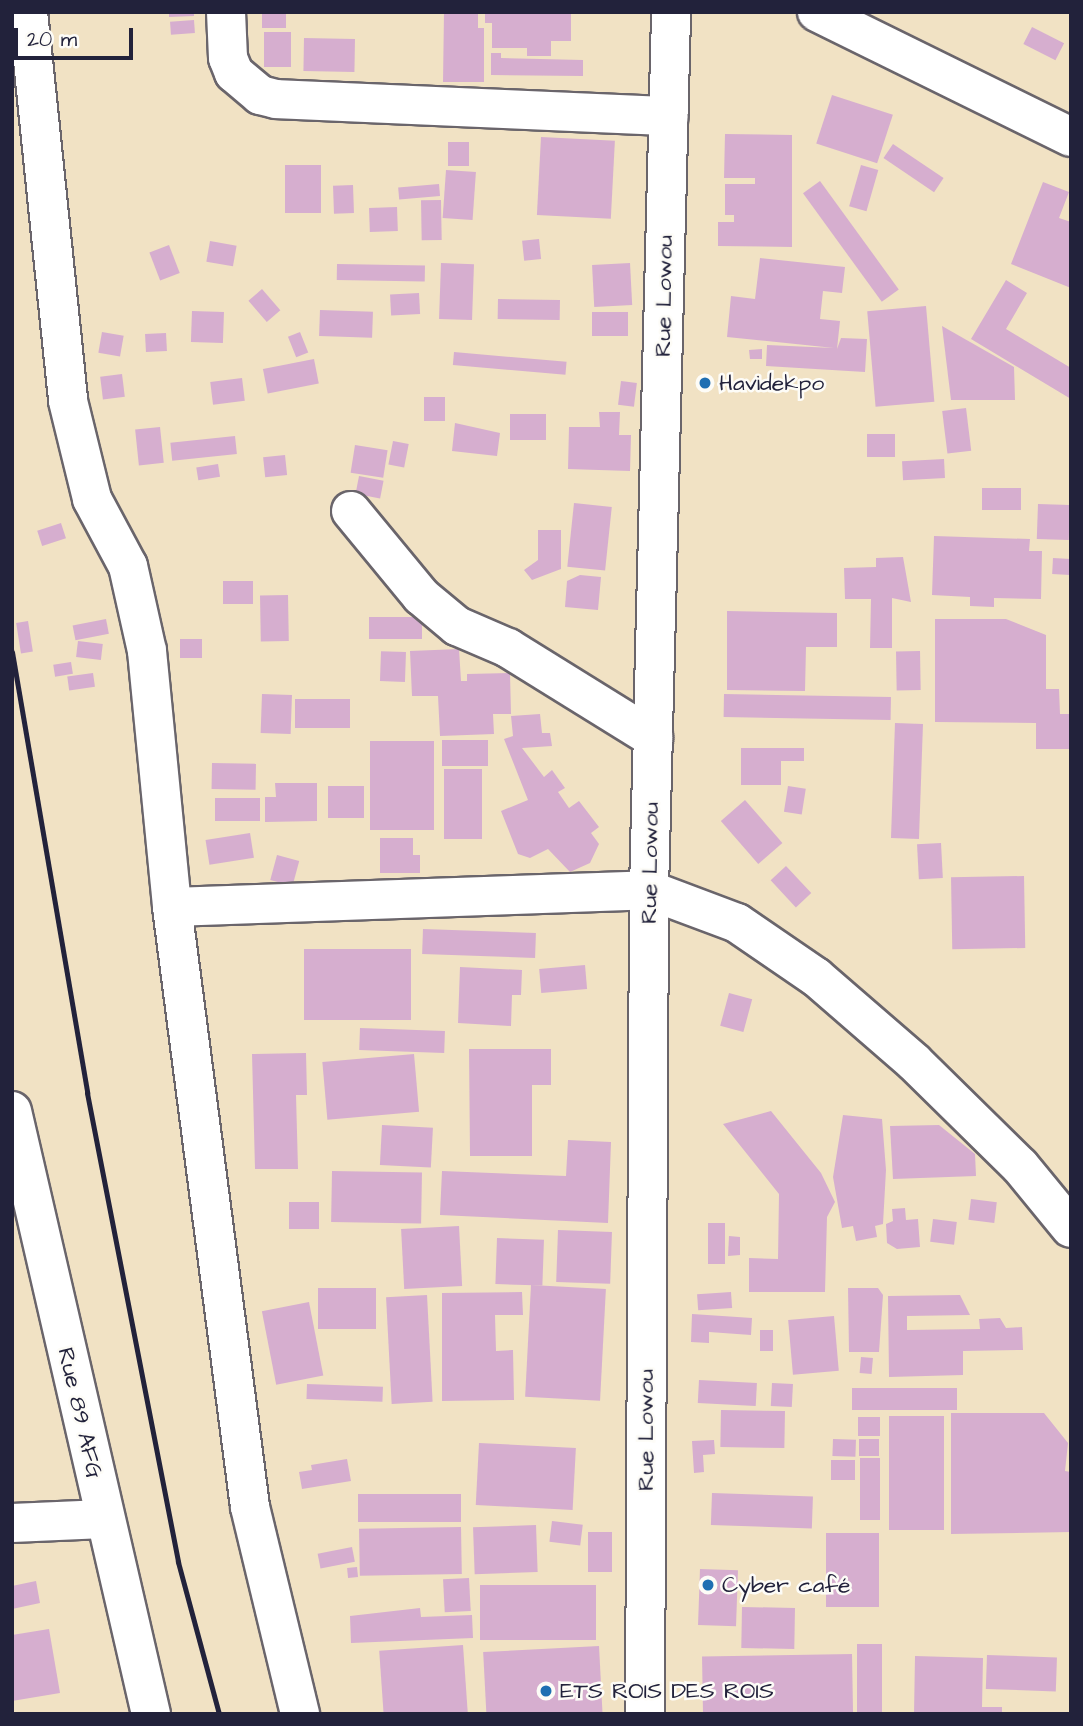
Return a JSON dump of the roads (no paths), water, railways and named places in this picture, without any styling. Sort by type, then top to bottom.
[{"type":"street","points":[[28,12],[68,401],[92,499],[128,566],[147,652],[172,907],[250,1507],[300,1714]]},
{"type":"street","points":[[226,12],[228,58],[234,73],[260,95],[276,99],[669,116]]},
{"type":"street","name":"Rue Lowou","points":[[645,1714],[649,890],[671,12]]},
{"type":"street","points":[[827,14],[1071,137]]},
{"type":"street","points":[[351,511],[421,596],[457,626],[508,648],[653,738]]},
{"type":"street","points":[[172,907],[649,890],[737,923],[816,976],[914,1062],[1020,1166],[1071,1228]]},
{"type":"street","name":"Rue 89 AFG","points":[[12,1111],[151,1714]]},
{"type":"street","points":[[12,1523],[104,1519]]},
{"type":"railway","points":[[12,652],[87,1093],[178,1562],[219,1714]]},
{"type":"place","name":"Havidekpo","points":[[705,383]]},
{"type":"place","name":"Cyber café","points":[[708,1585]]},
{"type":"place","name":"ETS ROIS DES ROIS","points":[[546,1691]]}]
